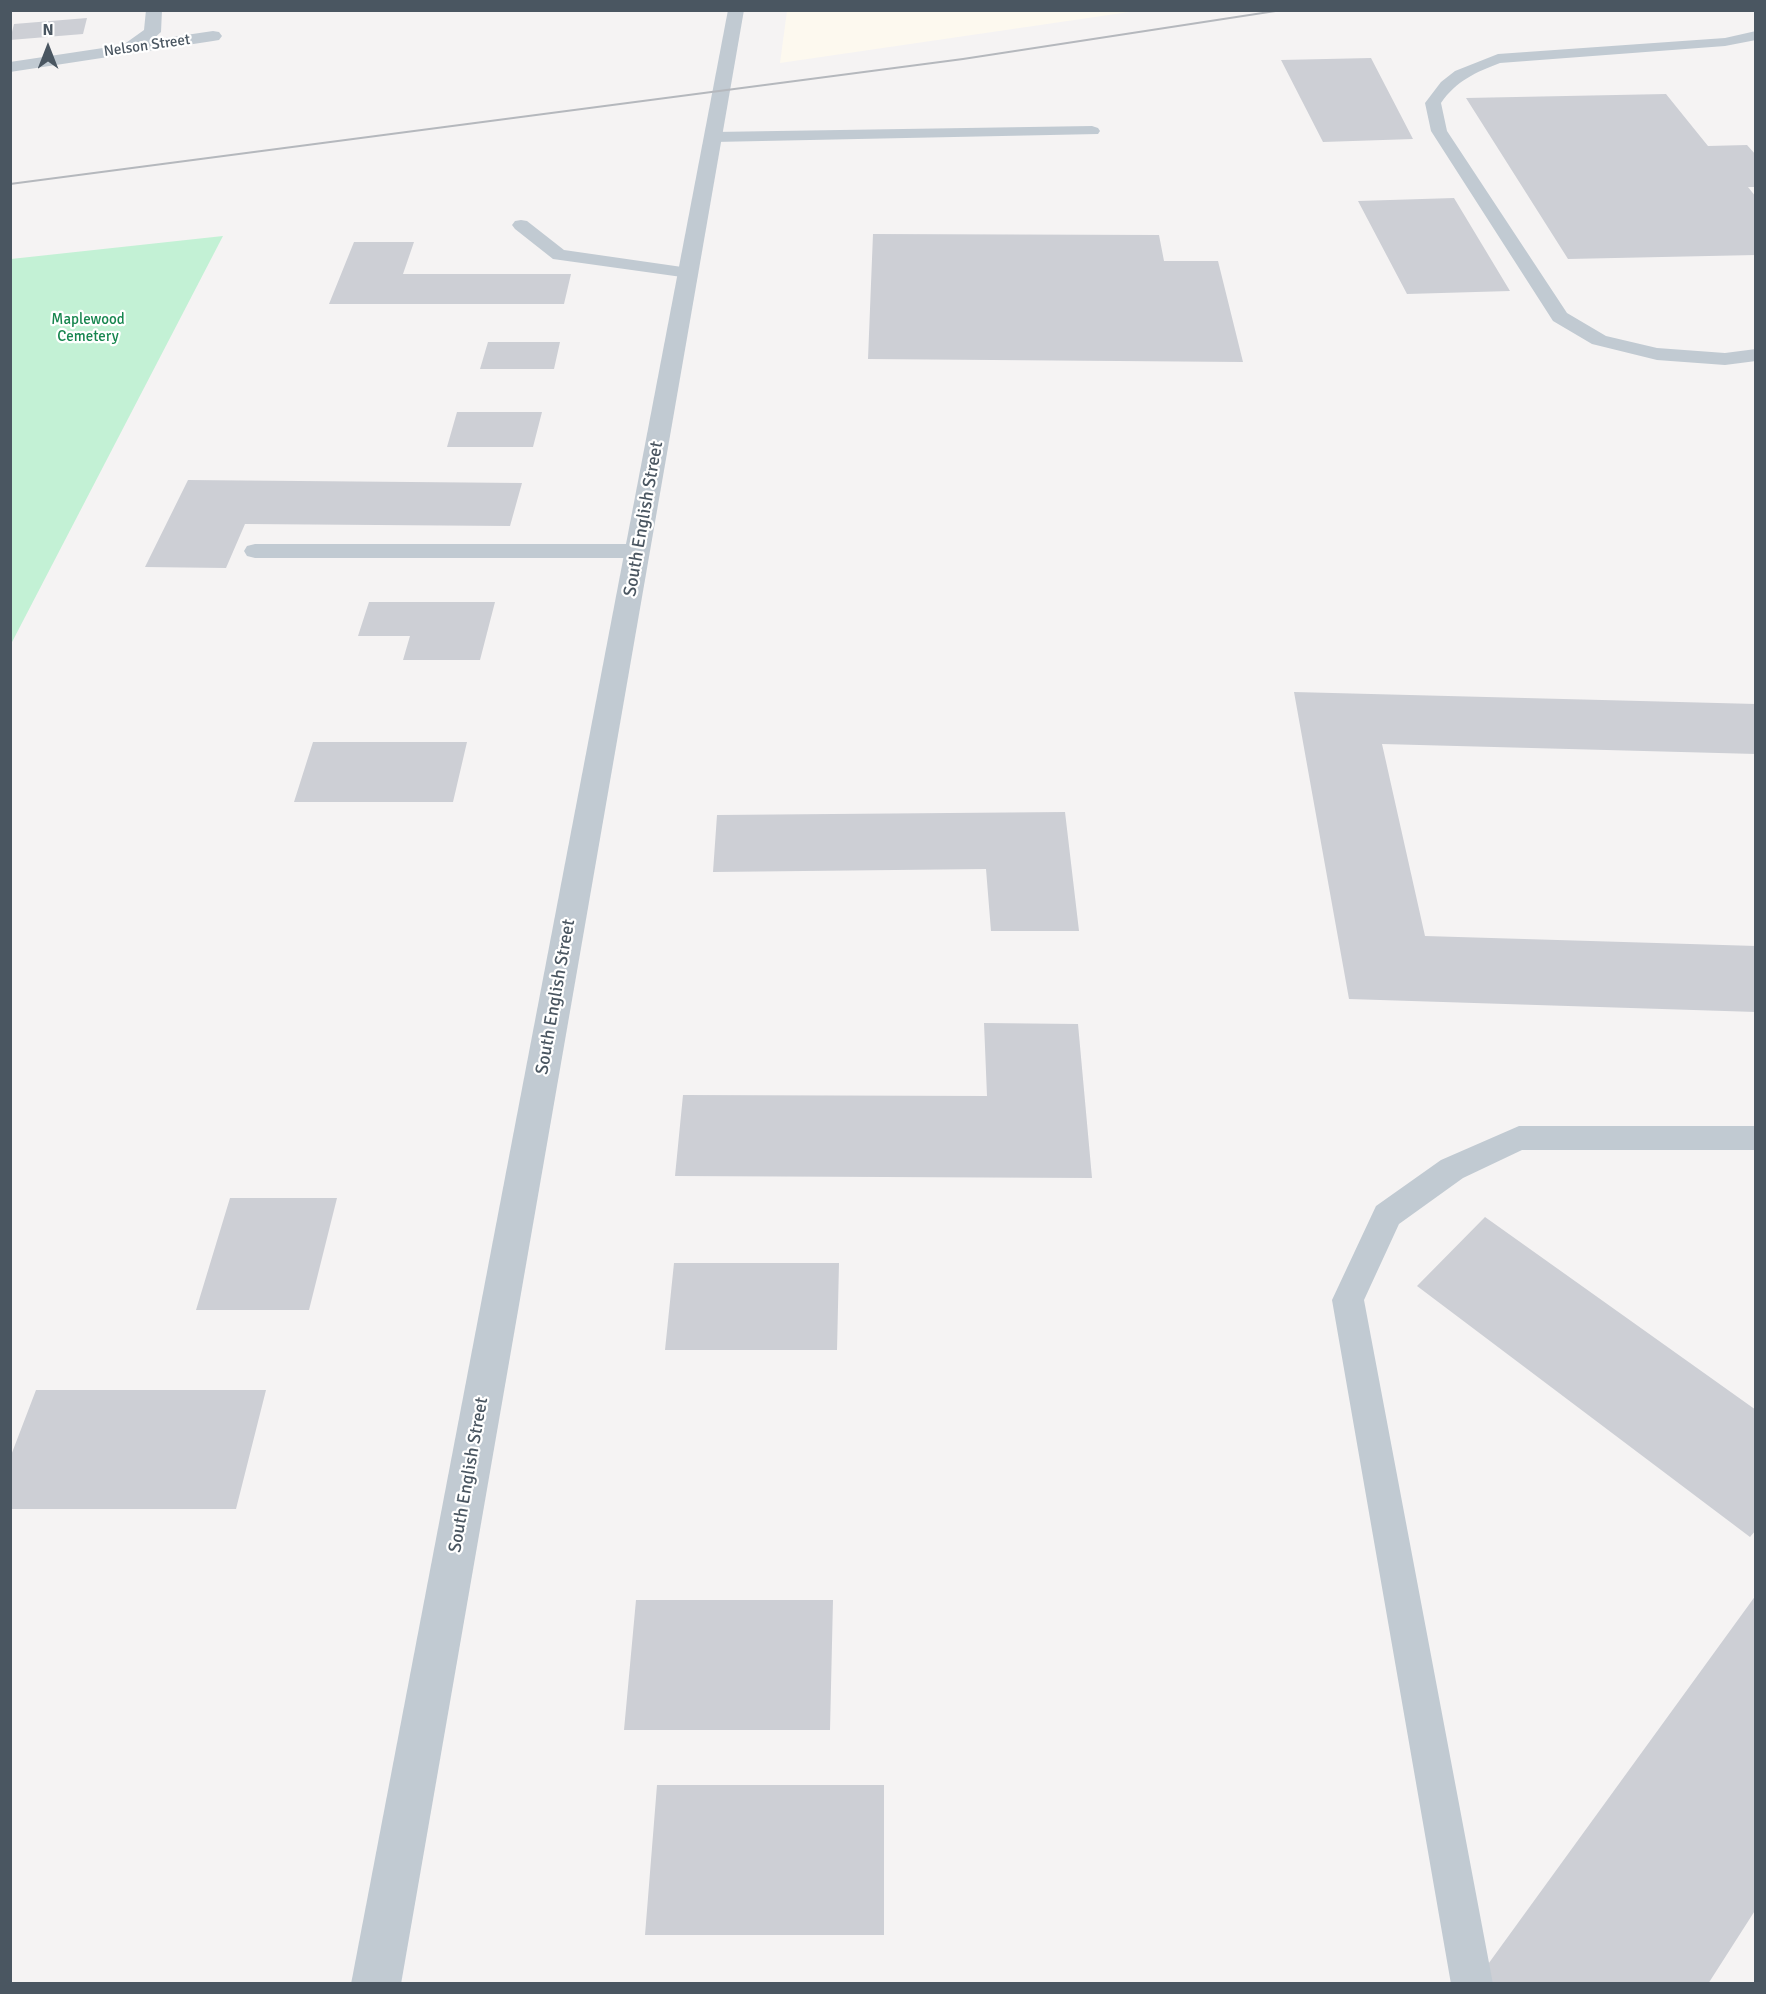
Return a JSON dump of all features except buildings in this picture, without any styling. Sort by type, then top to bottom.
[{"type":"street","points":[[129,48],[152,32],[154,10]]},
{"type":"street","name":"South English Street","points":[[376,1983],[736,10]]},
{"type":"street","name":"Nelson Street","points":[[10,67],[213,36]]},
{"type":"lane","points":[[1755,35],[1725,42],[1498,59],[1468,70],[1445,84],[1433,103],[1439,131],[1560,317],[1599,340],[1656,354],[1725,359],[1755,355]]},
{"type":"lane","points":[[714,137],[1092,131]]},
{"type":"lane","points":[[521,225],[559,255],[689,273]]},
{"type":"lane","points":[[255,551],[638,551]]},
{"type":"lane","points":[[1472,1983],[1348,1300],[1387,1215],[1452,1169],[1519,1138],[1755,1138]]},
{"type":"shaded area","points":[[787,10],[1136,11],[780,63]]},
{"type":"green space","name":"Maplewood Cemetery","points":[[223,236],[11,644],[11,259]]},
{"type":"railway","points":[[10,184],[963,59],[1282,10]]}]
